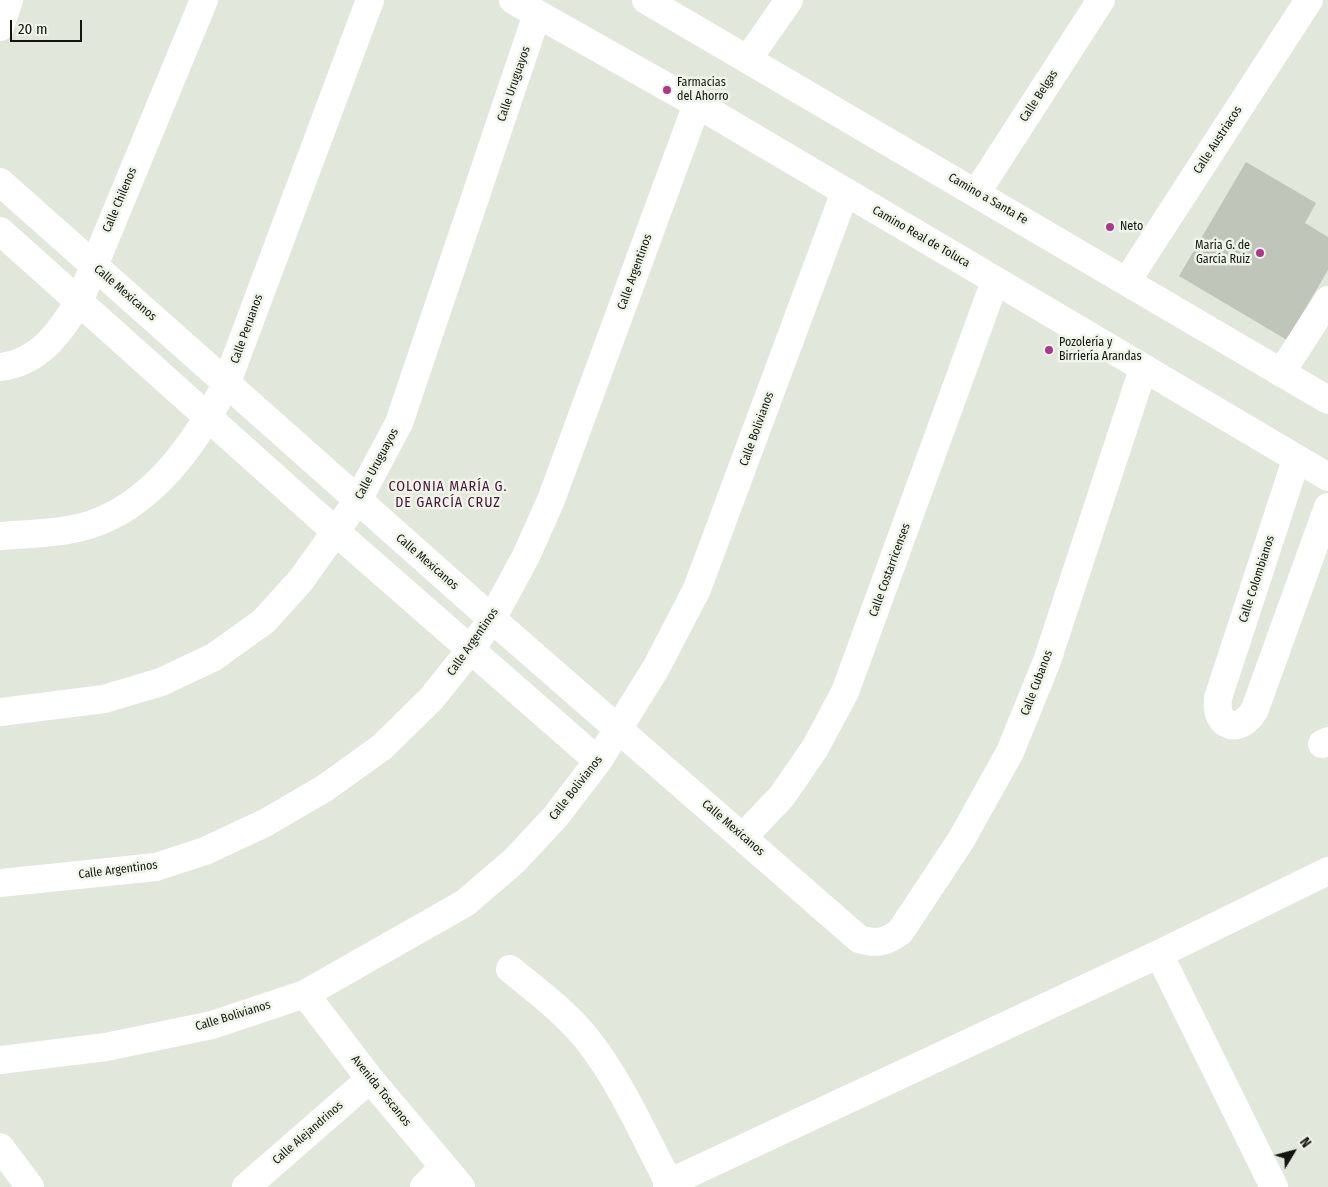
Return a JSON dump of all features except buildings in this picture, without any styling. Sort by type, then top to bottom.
[{"type":"street","points":[[0,27],[10,0]]},
{"type":"street","name":"Calle Chilenos","points":[[0,367],[39,353],[61,331],[78,302],[204,0]]},
{"type":"street","name":"Calle Peruanos","points":[[0,536],[70,530],[106,518],[142,496],[173,468],[209,418],[227,382],[370,0]]},
{"type":"street","name":"Camino Real de Toluca","points":[[513,0],[697,104],[1296,460],[1328,477]]},
{"type":"street","name":"Camino a Santa Fe","points":[[646,0],[977,192],[1328,400]]},
{"type":"street","points":[[748,59],[789,0]]},
{"type":"street","name":"Calle Belgas","points":[[977,192],[1101,0]]},
{"type":"street","name":"Calle Austriacos","points":[[1127,281],[1309,0]]},
{"type":"street","name":"Calle Uruguayos","points":[[0,712],[104,699],[161,682],[214,657],[264,621],[301,580],[358,500],[399,423],[538,14]]},
{"type":"street","name":"Calle Argentinos","points":[[0,883],[156,867],[205,851],[265,823],[325,788],[382,746],[431,699],[492,619],[526,556],[551,500],[697,104]]},
{"type":"street","name":"Calle Mexicanos","points":[[0,182],[492,619],[744,836],[858,939]]},
{"type":"street","name":"Calle Bolivianos","points":[[0,1060],[106,1047],[212,1025],[304,994],[465,903],[514,861],[556,816],[620,730],[656,668],[697,589],[845,192]]},
{"type":"street","points":[[0,231],[336,532],[598,761]]},
{"type":"street","name":"Calle Costarricenses","points":[[744,836],[782,796],[814,748],[845,692],[995,281]]},
{"type":"street","points":[[1281,372],[1328,300]]},
{"type":"street","name":"Calle Cubanos","points":[[858,939],[873,943],[887,941],[900,932],[961,840],[1010,752],[1047,661],[1143,369]]},
{"type":"street","name":"Calle Colombianos","points":[[1296,460],[1218,698],[1216,708],[1219,718],[1227,724],[1236,726],[1251,717],[1328,507]]},
{"type":"street","points":[[510,969],[560,1011],[586,1039],[614,1076],[668,1185],[1159,954],[1328,871]]},
{"type":"street","points":[[1159,954],[1274,1187]]},
{"type":"street","name":"Avenida Toscanos","points":[[304,994],[370,1080],[452,1177]]},
{"type":"street","name":"Calle Alejandrinos","points":[[246,1187],[370,1080]]},
{"type":"street","points":[[0,1147],[18,1183]]},
{"type":"street","points":[[424,1187],[452,1177]]},
{"type":"place","name":"Farmacias del Ahorro","points":[[667,90]]},
{"type":"place","name":"Neto","points":[[1110,227]]},
{"type":"place","name":"Maria G. de García Ruiz","points":[[1260,253]]},
{"type":"place","name":"Pozolería y Birriería Arandas","points":[[1049,350]]},
{"type":"district","name":"COLONIA MARÍA G. DE GARCÍA CRUZ","points":[[448,496]]}]
